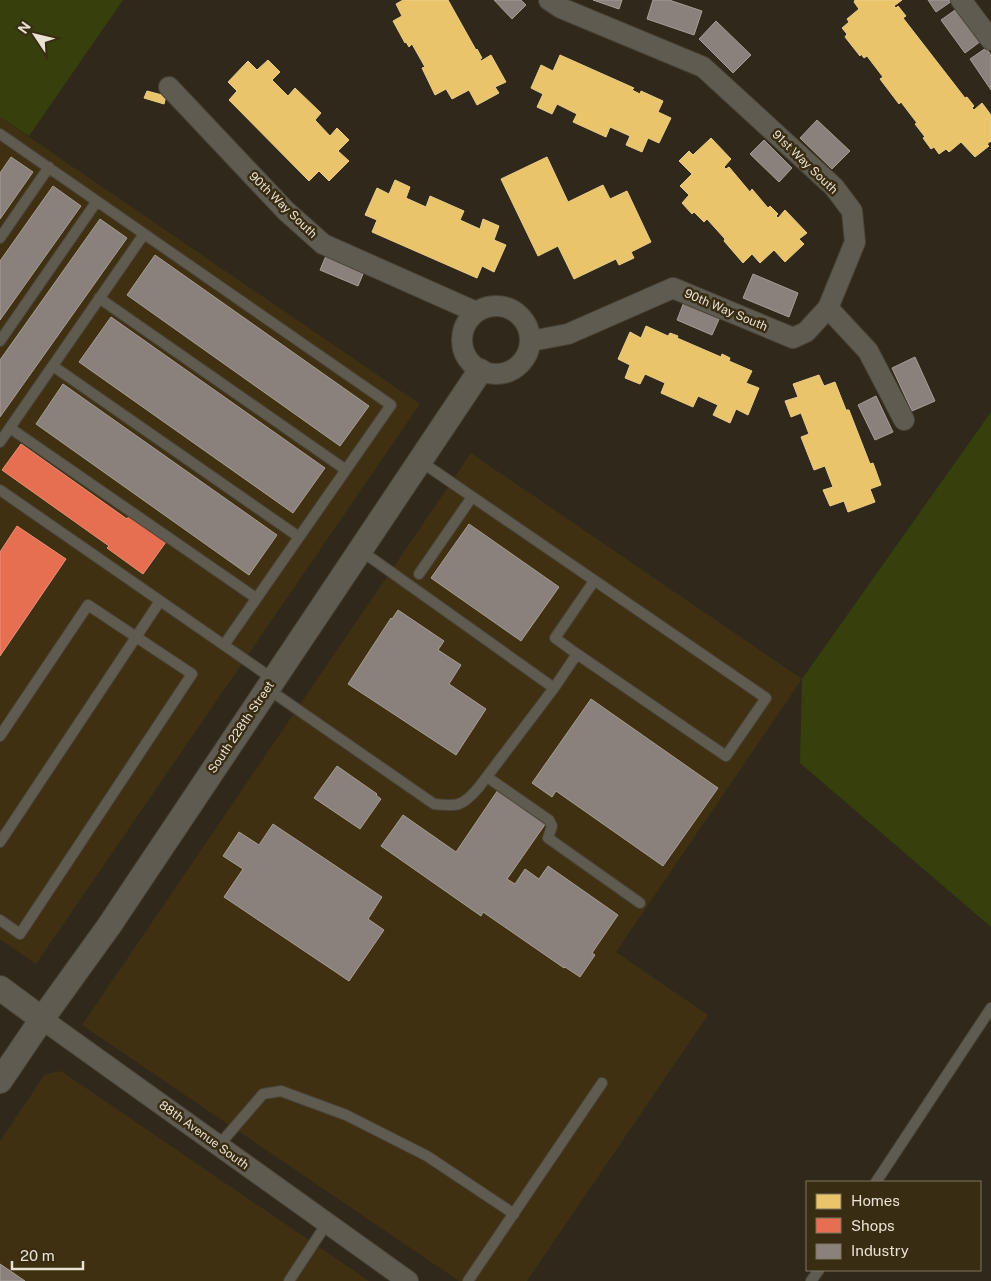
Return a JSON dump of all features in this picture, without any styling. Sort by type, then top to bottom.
[{"type":"street","name":"91st Way South","points":[[549,0],[569,12],[703,67],[834,187],[852,212],[855,242],[828,308]]},
{"type":"street","points":[[961,0],[991,40]]},
{"type":"street","name":"90th Way South","points":[[168,87],[286,211],[323,244],[476,312]]},
{"type":"street","name":"90th Way South","points":[[531,341],[568,334],[673,288],[793,338],[806,332],[828,308]]},
{"type":"street","points":[[497,305],[512,310],[525,320],[530,330],[531,341],[528,352],[522,362],[513,370],[502,374],[491,374],[480,370],[470,363],[464,353],[462,342],[463,330],[468,320],[476,312],[486,307],[497,305]]},
{"type":"street","points":[[828,308],[868,351],[904,420]]},
{"type":"street","name":"South 228th Street","points":[[0,1081],[109,926],[480,370]]},
{"type":"street","name":"88th Avenue South","points":[[0,988],[408,1281]]},
{"type":"lane","points":[[2,138],[49,167],[391,405],[224,645]]},
{"type":"lane","points":[[0,238],[49,167]]},
{"type":"lane","points":[[0,341],[97,201]]},
{"type":"lane","points":[[0,442],[144,234]]},
{"type":"lane","points":[[100,298],[346,470]]},
{"type":"lane","points":[[53,366],[300,537]]},
{"type":"lane","points":[[10,428],[256,598]]},
{"type":"lane","points":[[420,461],[766,698],[726,756],[555,638],[594,581]]},
{"type":"lane","points":[[0,490],[224,645],[270,684],[434,804],[451,806],[467,802],[554,688],[577,654]]},
{"type":"lane","points":[[419,574],[472,497]]},
{"type":"lane","points":[[360,550],[554,688]]},
{"type":"lane","points":[[0,842],[160,601]]},
{"type":"lane","points":[[0,736],[88,604],[192,674],[20,934],[0,920]]},
{"type":"lane","points":[[487,777],[549,820],[552,826],[548,838],[640,903]]},
{"type":"lane","points":[[877,1181],[991,1008]]},
{"type":"lane","points":[[468,1281],[602,1083]]},
{"type":"lane","points":[[219,1145],[263,1094],[281,1091],[346,1114],[428,1156],[514,1214]]},
{"type":"lane","points":[[289,1281],[327,1223]]},
{"type":"shaded area","points":[[0,117],[420,404],[36,964],[0,939]]},
{"type":"shaded area","points":[[471,453],[802,679],[616,952],[708,1015],[527,1281],[459,1281],[82,1025]]},
{"type":"shaded area","points":[[61,1071],[369,1281],[0,1281],[0,1141],[45,1074]]},
{"type":"green space","points":[[0,0],[123,0],[29,136],[0,117]]},
{"type":"green space","points":[[991,412],[991,927],[800,763],[802,679]]},
{"type":"building: Homes","points":[[403,0],[448,0],[482,58],[480,59],[481,61],[491,55],[506,82],[495,87],[499,93],[477,105],[469,90],[452,99],[446,89],[435,95],[422,68],[425,67],[412,44],[409,47],[405,43],[393,21],[402,16],[396,4]]},
{"type":"building: Homes","points":[[855,0],[902,0],[894,6],[896,8],[898,6],[906,16],[903,18],[965,98],[967,97],[974,106],[972,108],[974,110],[982,103],[991,115],[991,141],[987,144],[989,146],[975,157],[961,142],[949,152],[946,149],[939,154],[934,147],[931,149],[915,124],[917,123],[901,102],[899,104],[880,79],[883,77],[867,56],[864,58],[861,54],[860,56],[845,37],[847,34],[842,28],[849,22],[847,19],[859,9],[854,2]]},
{"type":"building: Homes","points":[[560,55],[634,88],[632,90],[640,94],[641,91],[663,101],[658,112],[671,118],[659,143],[648,138],[642,152],[626,145],[630,136],[610,127],[606,137],[573,122],[577,114],[557,104],[552,114],[537,107],[543,94],[531,88],[541,65],[553,71]]},
{"type":"building: Homes","points":[[268,60],[280,72],[272,80],[288,96],[295,88],[321,113],[315,120],[330,136],[337,128],[349,140],[338,151],[349,161],[329,181],[319,171],[309,181],[229,100],[237,91],[228,82],[248,61],[257,70]]},
{"type":"building: Homes","points":[[147,91],[166,96],[164,104],[144,98]]},
{"type":"building: Homes","points":[[711,138],[731,159],[724,167],[726,169],[729,167],[750,192],[752,189],[768,208],[770,206],[778,214],[776,216],[778,218],[785,210],[807,233],[799,239],[804,244],[785,262],[774,250],[760,263],[752,254],[743,263],[707,219],[704,222],[694,212],[692,214],[682,203],[689,195],[680,186],[692,174],[679,161],[689,151],[693,155]]},
{"type":"building: Homes","points":[[547,157],[568,202],[603,185],[610,199],[627,191],[651,242],[631,252],[634,258],[619,265],[616,259],[574,279],[558,246],[538,256],[501,179]]},
{"type":"building: Homes","points":[[395,180],[410,187],[406,198],[426,207],[430,196],[464,211],[460,220],[480,229],[483,219],[499,226],[494,240],[506,245],[494,272],[482,266],[477,278],[372,232],[377,220],[365,215],[377,188],[389,194]]},
{"type":"building: Homes","points":[[646,326],[668,336],[670,333],[678,336],[677,338],[721,357],[722,354],[730,358],[729,361],[752,371],[746,383],[759,388],[748,415],[736,409],[730,423],[713,415],[718,405],[698,396],[693,407],[661,393],[665,383],[645,374],[640,384],[625,378],[630,365],[618,359],[630,332],[641,338]]},
{"type":"building: Homes","points":[[819,375],[824,386],[835,382],[846,410],[849,410],[870,464],[873,463],[881,485],[870,489],[875,502],[848,512],[844,501],[830,506],[823,490],[833,487],[825,466],[814,470],[801,437],[809,434],[801,413],[791,417],[785,401],[798,397],[793,384]]},
{"type":"building: Shops","points":[[21,444],[127,519],[129,516],[166,542],[143,574],[107,548],[109,546],[2,470]]},
{"type":"building: Shops","points":[[17,526],[66,559],[0,656],[0,552]]},
{"type":"building: Industry","points":[[494,0],[521,0],[526,5],[512,19]]},
{"type":"building: Industry","points":[[593,0],[622,0],[619,9]]},
{"type":"building: Industry","points":[[653,0],[669,0],[702,11],[694,35],[647,19]]},
{"type":"building: Industry","points":[[928,0],[951,0],[952,1],[936,12]]},
{"type":"building: Industry","points":[[958,8],[981,41],[965,53],[941,20]]},
{"type":"building: Industry","points":[[716,21],[751,55],[733,73],[699,39]]},
{"type":"building: Industry","points":[[986,48],[991,55],[991,90],[970,59]]},
{"type":"building: Industry","points":[[817,120],[850,151],[832,169],[800,138]]},
{"type":"building: Industry","points":[[764,140],[792,168],[779,182],[750,154]]},
{"type":"building: Industry","points":[[11,157],[33,172],[0,219],[0,173]]},
{"type":"building: Industry","points":[[53,186],[81,206],[0,320],[0,261]]},
{"type":"building: Industry","points":[[100,219],[127,238],[0,417],[0,360]]},
{"type":"building: Industry","points":[[328,251],[366,267],[358,286],[320,270]]},
{"type":"building: Industry","points":[[155,255],[369,406],[340,446],[127,295]]},
{"type":"building: Industry","points":[[753,274],[798,293],[789,317],[743,298]]},
{"type":"building: Industry","points":[[684,302],[720,317],[712,335],[677,320]]},
{"type":"building: Industry","points":[[111,317],[325,468],[293,513],[79,362]]},
{"type":"building: Industry","points":[[915,357],[935,401],[912,411],[892,368]]},
{"type":"building: Industry","points":[[63,384],[277,535],[249,575],[36,424]]},
{"type":"building: Industry","points":[[876,396],[893,432],[875,440],[858,405]]},
{"type":"building: Industry","points":[[469,524],[559,587],[521,641],[431,578]]},
{"type":"building: Industry","points":[[398,610],[444,641],[438,650],[461,665],[449,684],[486,709],[456,755],[348,684]]},
{"type":"building: Industry","points":[[591,699],[718,788],[663,866],[556,791],[552,797],[532,783]]},
{"type":"building: Industry","points":[[337,766],[377,794],[381,799],[360,829],[314,798]]},
{"type":"building: Industry","points":[[498,790],[546,823],[507,879],[515,884],[525,869],[539,879],[548,866],[618,915],[592,953],[595,955],[580,977],[483,912],[481,916],[381,846],[403,815],[456,852]]},
{"type":"building: Industry","points":[[273,824],[382,897],[368,919],[384,930],[349,981],[224,897],[243,869],[223,856],[239,832],[259,845]]},
{"type":"building: Industry","points":[[0,1264],[25,1281],[0,1281]]}]
